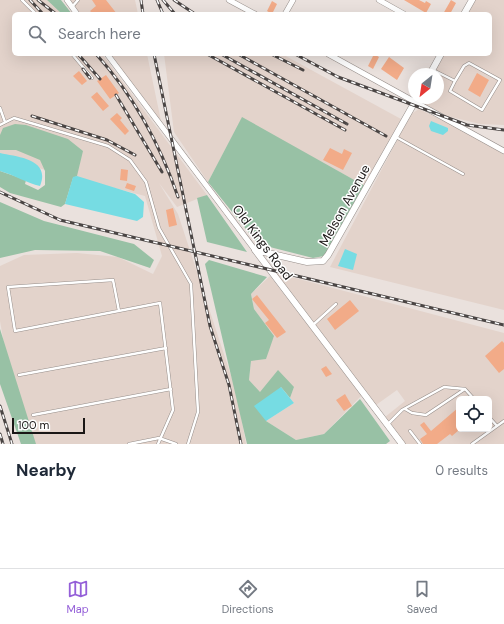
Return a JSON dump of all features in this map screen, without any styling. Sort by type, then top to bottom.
[{"type":"street","points":[[67,0],[76,12]]},
{"type":"street","points":[[229,0],[250,12]]},
{"type":"street","points":[[286,12],[293,0]]},
{"type":"street","points":[[379,0],[400,12]]},
{"type":"street","points":[[465,12],[472,0]]},
{"type":"street","name":"Old Kings Road","points":[[109,56],[402,444]]},
{"type":"street","points":[[332,56],[408,96]]},
{"type":"street","points":[[434,68],[441,56]]},
{"type":"street","name":"Melson Avenue","points":[[255,250],[307,262],[323,261],[328,255],[414,104]]},
{"type":"street","points":[[423,104],[504,151]]},
{"type":"lane","points":[[22,0],[34,12]]},
{"type":"lane","points":[[72,7],[78,0]]},
{"type":"lane","points":[[74,56],[92,78]]},
{"type":"lane","points":[[469,63],[500,80],[482,110],[450,91],[455,81],[464,66],[469,63]]},
{"type":"lane","points":[[444,77],[455,81]]},
{"type":"lane","points":[[0,108],[5,122]]},
{"type":"lane","points":[[0,124],[14,118],[108,146],[130,160],[146,182],[159,228],[191,284],[198,412],[188,444]]},
{"type":"lane","points":[[395,137],[463,174]]},
{"type":"lane","points":[[119,311],[113,280],[8,287],[15,331],[119,311],[160,302],[173,410],[159,438],[158,444]]},
{"type":"lane","points":[[312,326],[336,304]]},
{"type":"lane","points":[[19,375],[166,348]]},
{"type":"lane","points":[[387,424],[405,408],[444,387],[465,389],[471,396]]},
{"type":"lane","points":[[32,415],[170,389]]},
{"type":"lane","points":[[405,408],[412,413],[426,415],[465,389]]},
{"type":"lane","points":[[492,420],[497,426]]},
{"type":"lane","points":[[472,444],[504,421]]},
{"type":"lane","points":[[410,431],[419,442],[413,444]]},
{"type":"lane","points":[[129,444],[159,438],[176,444]]},
{"type":"shaded area","points":[[0,0],[47,0],[60,12],[12,12],[12,56],[103,56],[207,195],[177,207],[159,183],[178,214],[237,394],[246,444],[35,444],[6,356],[0,321],[0,266],[24,255],[77,253],[118,257],[153,274],[162,256],[145,196],[0,158]]},
{"type":"shaded area","points":[[70,0],[135,0],[138,12],[79,12]]},
{"type":"shaded area","points":[[474,0],[504,0],[504,125],[480,124],[447,116],[425,104],[444,104],[444,68],[436,68],[443,56],[492,56],[492,12],[467,12]]},
{"type":"shaded area","points":[[112,56],[147,56],[161,121]]},
{"type":"shaded area","points":[[164,56],[286,56],[401,119],[365,186],[242,118],[208,182],[174,132]]},
{"type":"shaded area","points":[[419,109],[454,126],[504,154],[504,310],[330,267],[411,114]]},
{"type":"shaded area","points":[[276,273],[504,333],[504,444],[405,444],[385,417],[405,401],[397,390],[376,405]]},
{"type":"shaded area","points":[[270,276],[362,395],[324,434],[296,440],[266,421],[294,403],[290,398],[294,387],[259,392],[249,380],[251,361],[274,337],[254,309],[251,294]]},
{"type":"green space","points":[[47,0],[61,0],[70,12],[60,12]]},
{"type":"green space","points":[[242,117],[365,186],[324,256],[313,258],[258,244],[208,182]]},
{"type":"green space","points":[[15,124],[26,125],[68,139],[83,151],[77,176],[73,178],[65,204],[61,207],[10,193],[0,187],[0,171],[26,180],[25,184],[38,190],[45,185],[45,171],[40,160],[16,150],[0,150],[0,135],[3,128]]},
{"type":"green space","points":[[207,195],[247,252],[207,242],[197,198]]},
{"type":"green space","points":[[0,202],[44,221],[134,244],[154,260],[150,268],[100,251],[35,250],[0,258]]},
{"type":"green space","points":[[209,260],[267,277],[251,294],[254,309],[274,336],[266,359],[251,361],[249,380],[260,392],[278,370],[294,387],[290,398],[281,387],[266,421],[296,440],[324,434],[360,399],[390,441],[386,444],[247,444],[205,264]]},
{"type":"green space","points":[[0,329],[36,444],[21,444],[0,384]]},
{"type":"water","points":[[431,121],[448,128],[448,131],[443,135],[431,131],[429,126]]},
{"type":"water","points":[[0,153],[23,158],[37,165],[41,170],[42,177],[40,186],[0,171]]},
{"type":"water","points":[[77,176],[135,194],[144,202],[143,217],[137,221],[65,204],[73,177]]},
{"type":"water","points":[[345,249],[357,254],[353,270],[338,266]]},
{"type":"water","points":[[281,387],[294,403],[266,421],[254,406]]},
{"type":"building","points":[[92,0],[106,0],[115,12],[90,11],[96,6]]},
{"type":"building","points":[[404,0],[419,0],[425,3],[426,1],[431,4],[427,12]]},
{"type":"building","points":[[451,0],[456,3],[451,12],[444,12]]},
{"type":"building","points":[[272,1],[277,4],[273,12],[267,11]]},
{"type":"building","points":[[373,56],[379,57],[373,69],[368,66]]},
{"type":"building","points":[[389,57],[404,68],[397,80],[381,69]]},
{"type":"building","points":[[79,71],[87,81],[82,85],[73,76]]},
{"type":"building","points":[[477,73],[489,80],[480,97],[468,90]]},
{"type":"building","points":[[106,75],[119,93],[110,99],[97,81]]},
{"type":"building","points":[[97,92],[109,106],[103,111],[91,97]]},
{"type":"building","points":[[117,113],[122,118],[120,120],[129,131],[125,135],[110,119]]},
{"type":"building","points":[[330,148],[342,154],[344,149],[352,153],[343,170],[323,160]]},
{"type":"building","points":[[121,169],[128,170],[127,181],[120,180]]},
{"type":"building","points":[[127,183],[136,186],[134,191],[125,188]]},
{"type":"building","points":[[173,208],[177,225],[169,227],[166,210]]},
{"type":"building","points":[[257,295],[286,332],[277,338],[265,323],[269,320],[252,299]]},
{"type":"building","points":[[350,300],[359,311],[335,330],[327,319]]},
{"type":"building","points":[[502,341],[504,343],[504,369],[499,373],[485,356]]},
{"type":"building","points":[[326,366],[332,374],[326,377],[321,369]]},
{"type":"building","points":[[345,394],[352,406],[344,411],[336,400]]},
{"type":"building","points":[[456,410],[457,432],[452,436],[450,434],[437,444],[423,444],[420,439],[427,434],[420,425],[424,422],[431,431]]},
{"type":"railway","points":[[30,0],[41,12]]},
{"type":"railway","points":[[38,0],[53,12]]},
{"type":"railway","points":[[141,0],[143,12]]},
{"type":"railway","points":[[157,0],[162,12]]},
{"type":"railway","points":[[163,0],[173,12]]},
{"type":"railway","points":[[174,0],[192,12]]},
{"type":"railway","points":[[80,56],[100,79]]},
{"type":"railway","points":[[98,56],[110,70],[144,121],[163,158],[178,197]]},
{"type":"railway","points":[[154,56],[210,326],[229,385],[241,444]]},
{"type":"railway","points":[[211,56],[345,130]]},
{"type":"railway","points":[[225,56],[347,124]]},
{"type":"railway","points":[[242,56],[386,136]]},
{"type":"railway","points":[[275,56],[303,70]]},
{"type":"railway","points":[[299,56],[338,77],[467,125],[504,130]]},
{"type":"railway","points":[[83,69],[90,78]]},
{"type":"railway","points":[[116,95],[162,172]]},
{"type":"railway","points":[[32,116],[107,140],[135,155]]},
{"type":"railway","points":[[0,192],[60,220],[504,325]]},
{"type":"railway","points":[[0,406],[12,444]]},
{"type":"railway","points":[[0,434],[3,444]]}]
